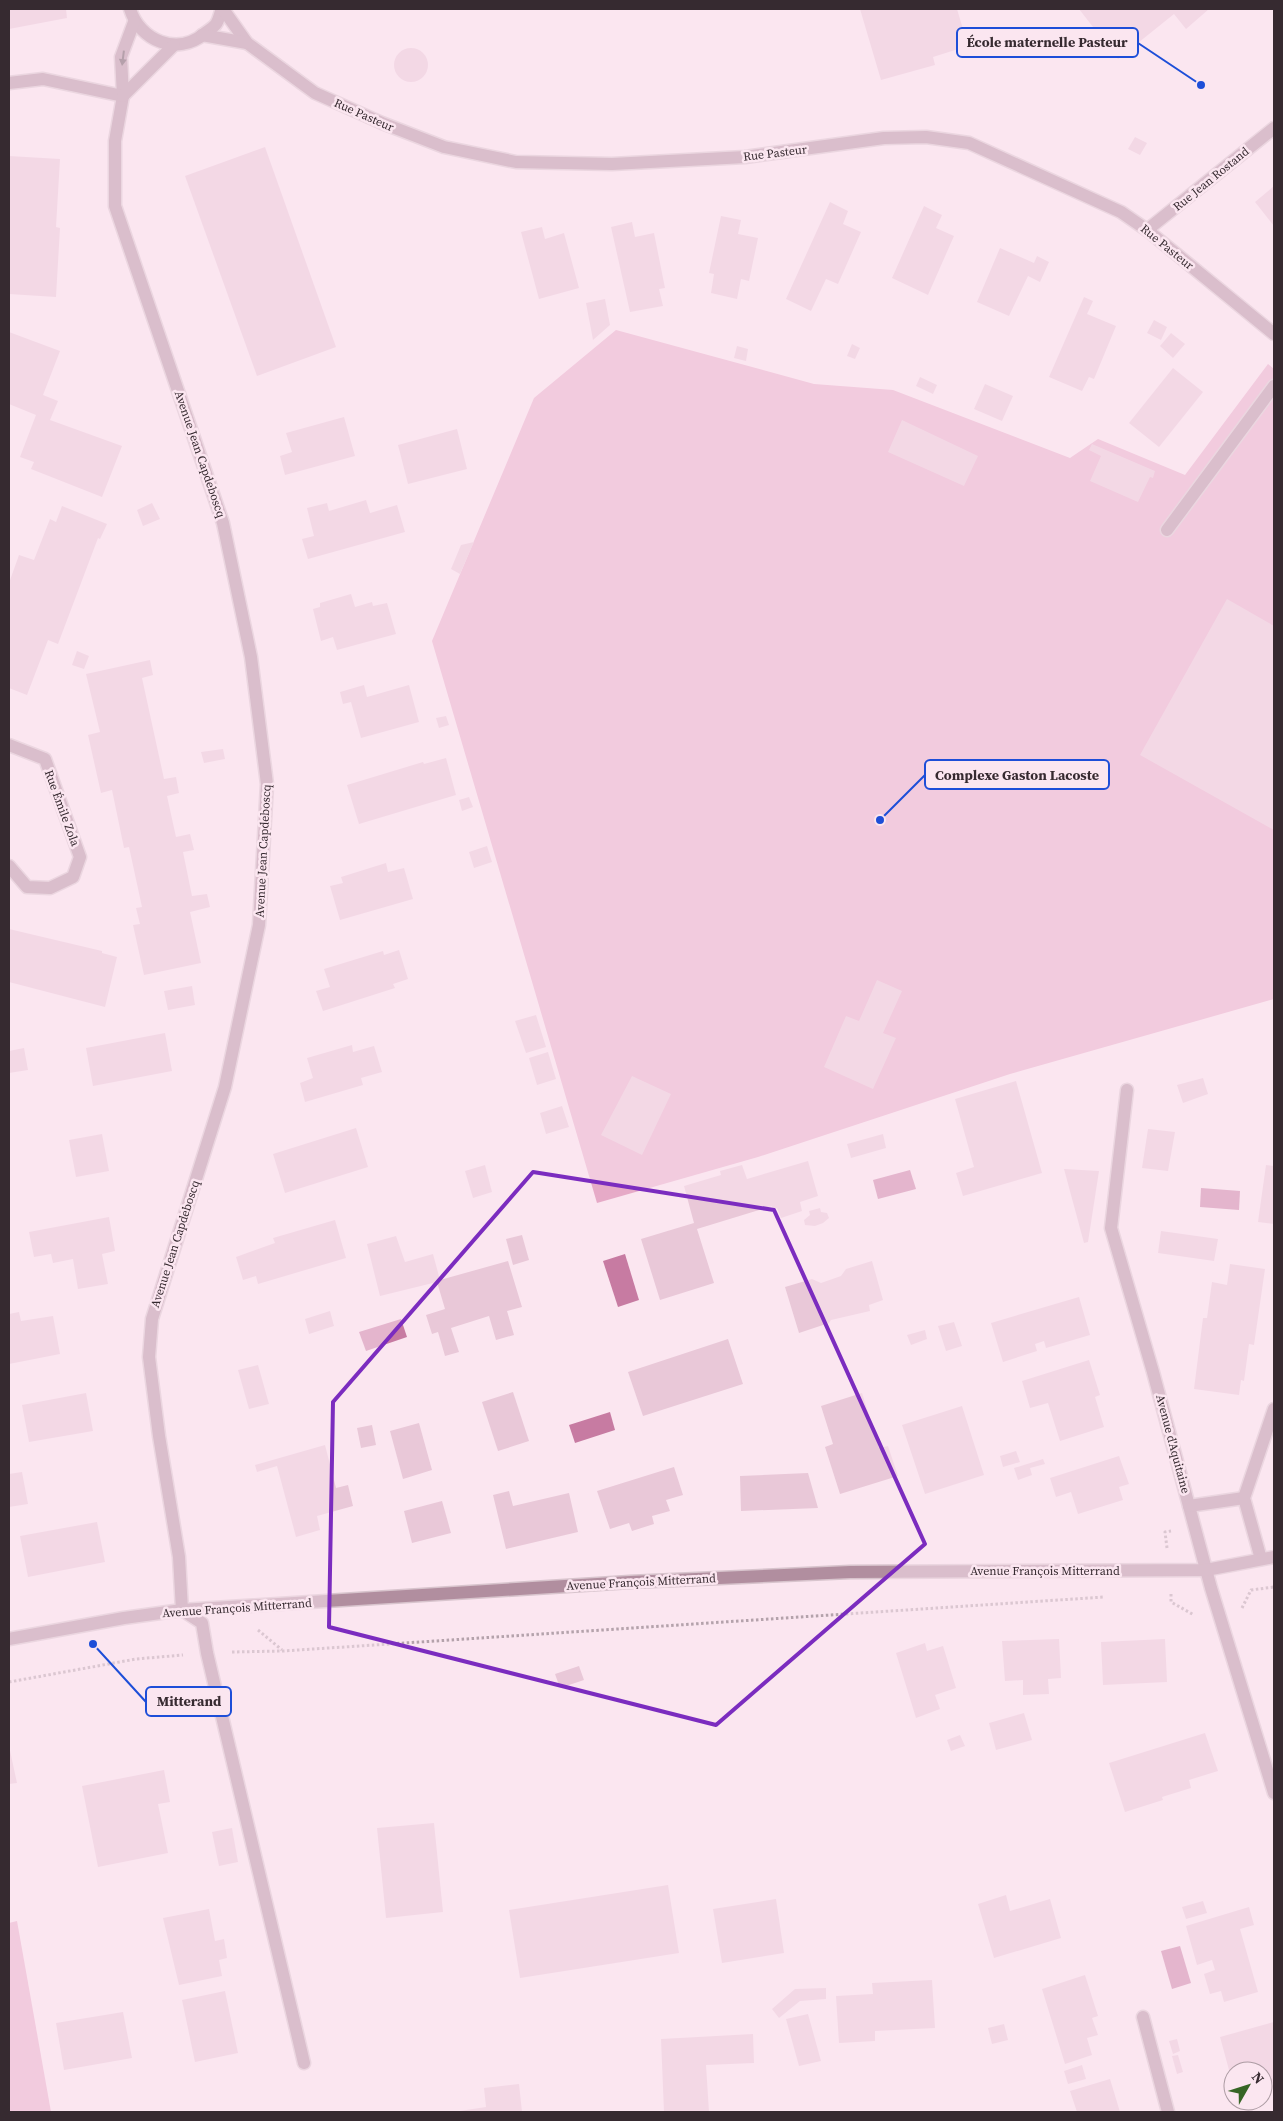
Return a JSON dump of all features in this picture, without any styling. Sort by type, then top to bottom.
[{"type":"street","points":[[130,9],[134,22],[151,38],[174,45],[194,42],[216,24],[222,9]]},
{"type":"street","name":"Rue Pasteur","points":[[222,9],[246,43],[315,93],[382,123],[453,149],[516,162],[612,164],[745,157],[884,138],[926,137],[969,143],[1080,192],[1120,212],[1147,230],[1274,334]]},
{"type":"street","name":"Avenue Jean Capdeboscq","points":[[134,22],[121,57],[123,96],[115,141],[115,206],[223,523],[251,657],[267,784],[259,925],[229,1068],[152,1319],[149,1357],[159,1436],[179,1557],[182,1610]]},
{"type":"street","name":"Rue Pasteur","points":[[202,35],[246,43]]},
{"type":"street","points":[[9,82],[43,80],[123,96],[163,59],[174,45]]},
{"type":"street","name":"Rue Jean Rostand","points":[[1147,230],[1274,128]]},
{"type":"street","points":[[1167,530],[1274,386]]},
{"type":"street","name":"Rue Émile Zola","points":[[9,745],[45,760],[80,857],[73,878],[50,888],[27,887],[9,866]]},
{"type":"street","name":"Avenue d'Aquitaine","points":[[1127,1090],[1111,1228],[1211,1588],[1274,1793]]},
{"type":"street","points":[[1261,1559],[1244,1498],[1274,1409]]},
{"type":"street","points":[[1189,1506],[1244,1498]]},
{"type":"street","name":"Avenue François Mitterrand","points":[[9,1639],[124,1618],[182,1610],[630,1582],[850,1572],[1206,1570],[1274,1557]]},
{"type":"street","points":[[182,1610],[202,1623],[206,1653],[304,2063]]},
{"type":"street","points":[[1143,2016],[1168,2112]]},
{"type":"path","points":[[1166,1593],[1211,1588]]},
{"type":"path","points":[[9,1682],[136,1659],[206,1653],[283,1650],[1107,1597]]},
{"type":"highlighted area","points":[[533,1172],[774,1210],[925,1544],[716,1725],[329,1627],[333,1402]]},
{"type":"shaded area","points":[[616,330],[814,384],[893,390],[1070,458],[1098,439],[1185,475],[1268,364],[1274,369],[1274,999],[1010,1074],[758,1157],[597,1203],[432,641],[534,398]]},
{"type":"shaded area","points":[[910,1170],[916,1189],[878,1199],[873,1180]]},
{"type":"shaded area","points":[[1201,1188],[1240,1191],[1239,1210],[1200,1207]]},
{"type":"shaded area","points":[[625,1254],[639,1300],[618,1307],[603,1261]]},
{"type":"shaded area","points":[[401,1319],[407,1337],[366,1351],[359,1332]]},
{"type":"shaded area","points":[[610,1412],[615,1430],[575,1443],[569,1425]]},
{"type":"shaded area","points":[[17,1921],[51,2112],[9,2112],[9,1923]]},
{"type":"shaded area","points":[[1180,1946],[1191,1983],[1172,1989],[1161,1951]]},
{"type":"building","points":[[9,9],[66,9],[67,18],[9,29]]},
{"type":"building","points":[[860,9],[957,9],[968,46],[933,57],[935,65],[881,80]]},
{"type":"building","points":[[1079,9],[1209,9],[1186,29],[1174,14],[1118,59]]},
{"type":"building","points":[[411,48],[423,53],[428,65],[423,77],[411,82],[399,77],[394,65],[399,53]]},
{"type":"building","points":[[1135,137],[1147,143],[1140,155],[1128,149]]},
{"type":"building","points":[[265,147],[336,347],[257,376],[185,176]]},
{"type":"building","points":[[9,156],[60,159],[56,227],[60,228],[56,297],[9,294]]},
{"type":"building","points":[[1274,186],[1274,226],[1255,202]]},
{"type":"building","points":[[830,202],[848,211],[843,224],[861,232],[838,284],[826,279],[811,311],[786,299]]},
{"type":"building","points":[[924,206],[942,215],[936,228],[954,236],[928,295],[892,278]]},
{"type":"building","points":[[721,216],[741,220],[738,234],[758,238],[749,281],[741,279],[737,299],[711,293],[714,274],[709,273]]},
{"type":"building","points":[[632,222],[635,237],[654,233],[665,288],[659,289],[663,306],[630,312],[611,227]]},
{"type":"building","points":[[542,227],[545,239],[564,233],[579,288],[539,299],[521,232]]},
{"type":"building","points":[[1000,248],[1034,263],[1037,256],[1049,262],[1040,282],[1028,276],[1009,316],[977,302]]},
{"type":"building","points":[[1084,297],[1093,301],[1087,314],[1116,326],[1094,379],[1089,377],[1082,391],[1049,377]]},
{"type":"building","points":[[605,299],[610,325],[593,340],[586,303]]},
{"type":"building","points":[[1154,320],[1167,327],[1161,340],[1147,333]]},
{"type":"building","points":[[9,332],[60,351],[43,395],[58,401],[50,420],[122,446],[102,497],[31,469],[34,462],[20,457],[36,415],[9,404]]},
{"type":"building","points":[[1171,333],[1185,344],[1173,358],[1160,346]]},
{"type":"building","points":[[852,344],[860,348],[855,359],[847,356]]},
{"type":"building","points":[[737,346],[748,349],[746,361],[734,358]]},
{"type":"building","points":[[1173,368],[1203,392],[1159,447],[1129,423]]},
{"type":"building","points":[[920,377],[937,385],[933,394],[916,386]]},
{"type":"building","points":[[985,384],[1013,396],[1002,421],[974,409]]},
{"type":"building","points":[[344,417],[355,456],[285,475],[280,456],[292,452],[286,433]]},
{"type":"building","points":[[902,420],[978,456],[964,486],[888,452]]},
{"type":"building","points":[[457,429],[467,469],[408,484],[398,445]]},
{"type":"building","points":[[1092,444],[1155,471],[1153,478],[1150,477],[1138,502],[1090,481],[1101,456],[1089,450]]},
{"type":"building","points":[[366,500],[370,513],[397,505],[405,532],[308,559],[302,539],[314,536],[307,508],[327,503],[329,511]]},
{"type":"building","points":[[152,503],[160,519],[143,526],[137,510]]},
{"type":"building","points":[[62,506],[107,524],[100,539],[98,538],[58,644],[48,640],[27,695],[9,688],[9,583],[19,555],[34,560],[50,519],[56,522]]},
{"type":"building","points":[[474,542],[460,574],[451,569],[461,545]]},
{"type":"building","points":[[351,594],[355,607],[372,602],[373,606],[387,603],[396,634],[337,650],[333,637],[321,641],[313,609],[320,607],[320,603]]},
{"type":"building","points":[[1227,599],[1274,626],[1274,830],[1140,755]]},
{"type":"building","points":[[77,651],[89,656],[84,669],[72,665]]},
{"type":"building","points":[[150,660],[153,675],[142,678],[164,779],[176,777],[179,793],[167,796],[176,837],[190,834],[194,850],[183,852],[192,896],[207,894],[210,907],[190,912],[201,963],[144,975],[133,925],[140,924],[136,908],[142,907],[129,847],[124,848],[112,790],[101,793],[88,735],[100,732],[86,674]]},
{"type":"building","points":[[364,685],[367,697],[409,685],[419,722],[361,738],[351,702],[343,704],[340,692]]},
{"type":"building","points":[[446,716],[449,725],[439,728],[436,718]]},
{"type":"building","points":[[223,749],[225,759],[204,763],[201,752]]},
{"type":"building","points":[[446,758],[456,795],[359,824],[347,785],[423,762],[424,764]]},
{"type":"building","points":[[469,797],[473,807],[462,811],[459,800]]},
{"type":"building","points":[[487,846],[492,862],[474,868],[469,852]]},
{"type":"building","points":[[386,863],[388,872],[404,868],[413,899],[340,920],[330,886],[343,883],[341,877]]},
{"type":"building","points":[[9,929],[102,951],[102,953],[117,957],[105,1007],[9,982]]},
{"type":"building","points":[[399,950],[408,979],[393,984],[395,988],[323,1011],[316,991],[330,987],[324,969],[383,951],[384,955]]},
{"type":"building","points":[[877,980],[902,991],[883,1033],[896,1038],[873,1089],[824,1067],[846,1016],[859,1021]]},
{"type":"building","points":[[192,986],[195,1005],[168,1010],[164,991]]},
{"type":"building","points":[[536,1015],[546,1047],[526,1053],[515,1021]]},
{"type":"building","points":[[165,1033],[172,1071],[93,1086],[86,1048]]},
{"type":"building","points":[[352,1045],[353,1052],[374,1046],[382,1072],[361,1078],[363,1085],[305,1102],[300,1083],[313,1078],[307,1058]]},
{"type":"building","points":[[24,1048],[28,1070],[9,1073],[9,1051]]},
{"type":"building","points":[[548,1052],[556,1079],[537,1085],[529,1058]]},
{"type":"building","points":[[632,1076],[671,1094],[642,1155],[601,1135]]},
{"type":"building","points":[[1203,1078],[1208,1094],[1183,1103],[1177,1085]]},
{"type":"building","points":[[1016,1081],[1042,1173],[963,1196],[956,1173],[974,1167],[955,1099]]},
{"type":"building","points":[[562,1106],[569,1127],[546,1134],[540,1113]]},
{"type":"building","points":[[356,1128],[368,1167],[285,1193],[273,1154]]},
{"type":"building","points":[[1148,1129],[1175,1132],[1168,1171],[1142,1168]]},
{"type":"building","points":[[102,1134],[109,1171],[76,1177],[69,1140]]},
{"type":"building","points":[[883,1134],[886,1148],[851,1158],[847,1144]]},
{"type":"building","points":[[808,1161],[818,1196],[800,1202],[802,1211],[781,1218],[777,1208],[773,1209],[772,1206],[697,1229],[714,1283],[660,1300],[641,1239],[694,1223],[684,1186],[721,1175],[720,1171],[742,1165],[747,1179]]},
{"type":"building","points":[[485,1165],[492,1192],[473,1198],[465,1171]]},
{"type":"building","points":[[1266,1165],[1274,1166],[1274,1224],[1258,1222]]},
{"type":"building","points":[[1064,1169],[1099,1171],[1088,1242],[1084,1243]]},
{"type":"building","points":[[820,1208],[821,1212],[827,1213],[829,1218],[815,1226],[805,1225],[804,1220],[810,1215],[809,1211]]},
{"type":"building","points":[[109,1217],[115,1251],[102,1254],[108,1284],[78,1289],[73,1259],[53,1263],[51,1254],[34,1257],[29,1232]]},
{"type":"building","points":[[335,1220],[346,1258],[258,1284],[256,1276],[243,1280],[236,1257],[275,1243],[273,1238]]},
{"type":"building","points":[[1161,1231],[1218,1239],[1214,1261],[1158,1253]]},
{"type":"building","points":[[522,1235],[529,1260],[513,1265],[506,1239]]},
{"type":"building","points":[[396,1236],[405,1262],[433,1254],[440,1280],[508,1261],[522,1307],[507,1311],[514,1335],[496,1340],[489,1316],[451,1328],[459,1352],[445,1356],[438,1332],[432,1334],[426,1315],[445,1309],[437,1282],[380,1296],[367,1244]]},
{"type":"building","points":[[872,1261],[883,1300],[869,1305],[870,1311],[831,1320],[829,1323],[799,1333],[785,1287],[812,1279],[821,1283],[841,1276],[846,1269]]},
{"type":"building","points":[[1230,1264],[1265,1269],[1254,1345],[1249,1344],[1244,1381],[1241,1380],[1239,1395],[1194,1389],[1203,1318],[1207,1318],[1212,1282],[1227,1285]]},
{"type":"building","points":[[1079,1297],[1090,1335],[1046,1348],[1044,1341],[1035,1344],[1037,1351],[1003,1362],[991,1323]]},
{"type":"building","points":[[330,1311],[334,1326],[309,1334],[305,1319]]},
{"type":"building","points":[[19,1312],[21,1321],[53,1316],[60,1354],[9,1364],[9,1314]]},
{"type":"building","points":[[954,1322],[962,1346],[946,1351],[938,1326]]},
{"type":"building","points":[[925,1330],[927,1339],[911,1345],[907,1335]]},
{"type":"building","points":[[728,1339],[743,1384],[643,1416],[628,1372]]},
{"type":"building","points":[[1089,1360],[1100,1395],[1095,1397],[1104,1427],[1060,1441],[1048,1403],[1030,1408],[1022,1381]]},
{"type":"building","points":[[258,1365],[269,1404],[249,1409],[238,1370]]},
{"type":"building","points":[[513,1392],[529,1441],[498,1451],[482,1402]]},
{"type":"building","points":[[86,1393],[93,1431],[29,1442],[22,1405]]},
{"type":"building","points":[[862,1393],[879,1448],[888,1446],[898,1476],[840,1494],[825,1447],[833,1444],[821,1406]]},
{"type":"building","points":[[962,1406],[984,1475],[925,1494],[902,1425]]},
{"type":"building","points":[[419,1423],[432,1470],[403,1479],[390,1431]]},
{"type":"building","points":[[372,1425],[376,1445],[361,1448],[357,1428]]},
{"type":"building","points":[[325,1445],[336,1488],[348,1485],[353,1506],[317,1516],[320,1530],[296,1537],[277,1466],[257,1472],[255,1465]]},
{"type":"building","points":[[1016,1451],[1020,1462],[1003,1467],[1000,1456]]},
{"type":"building","points":[[1119,1456],[1129,1484],[1119,1487],[1123,1500],[1078,1514],[1071,1492],[1056,1497],[1050,1478]]},
{"type":"building","points":[[1043,1459],[1045,1464],[1030,1468],[1032,1475],[1018,1480],[1014,1468]]},
{"type":"building","points":[[674,1467],[683,1495],[666,1500],[670,1511],[652,1516],[654,1524],[632,1531],[629,1523],[610,1529],[597,1491]]},
{"type":"building","points":[[22,1472],[28,1504],[9,1507],[9,1474]]},
{"type":"building","points":[[808,1473],[818,1508],[741,1511],[740,1476]]},
{"type":"building","points":[[509,1491],[513,1506],[569,1493],[578,1532],[506,1549],[493,1495]]},
{"type":"building","points":[[442,1501],[451,1533],[412,1543],[404,1511]]},
{"type":"building","points":[[97,1522],[105,1562],[28,1577],[20,1536]]},
{"type":"building","points":[[1059,1639],[1061,1678],[1048,1679],[1049,1694],[1023,1695],[1023,1680],[1005,1681],[1002,1641]]},
{"type":"building","points":[[1165,1639],[1167,1682],[1103,1685],[1101,1642]]},
{"type":"building","points":[[925,1643],[927,1651],[943,1646],[956,1688],[935,1695],[940,1709],[916,1718],[896,1653]]},
{"type":"building","points":[[579,1666],[584,1680],[560,1688],[555,1674]]},
{"type":"building","points":[[1024,1713],[1032,1740],[996,1750],[989,1723]]},
{"type":"building","points":[[1205,1733],[1218,1771],[1189,1780],[1191,1788],[1162,1797],[1163,1800],[1125,1812],[1109,1763]]},
{"type":"building","points":[[960,1735],[965,1746],[951,1751],[947,1740]]},
{"type":"building","points":[[9,1746],[17,1783],[9,1784]]},
{"type":"building","points":[[164,1770],[170,1802],[158,1804],[168,1853],[98,1867],[82,1786]]},
{"type":"building","points":[[434,1823],[443,1912],[386,1918],[377,1828]]},
{"type":"building","points":[[232,1828],[238,1862],[219,1866],[212,1832]]},
{"type":"building","points":[[668,1885],[679,1953],[520,1978],[509,1910]]},
{"type":"building","points":[[1006,1895],[1010,1911],[1050,1899],[1061,1938],[994,1958],[978,1904]]},
{"type":"building","points":[[776,1899],[784,1953],[722,1963],[713,1909]]},
{"type":"building","points":[[1203,1901],[1207,1913],[1186,1919],[1182,1907]]},
{"type":"building","points":[[1249,1907],[1254,1925],[1240,1929],[1258,1992],[1224,2002],[1221,1991],[1210,1994],[1204,1974],[1215,1970],[1212,1960],[1197,1965],[1186,1926]]},
{"type":"building","points":[[209,1909],[215,1941],[224,1939],[227,1958],[219,1960],[222,1976],[179,1985],[163,1918]]},
{"type":"building","points":[[1085,1975],[1098,2016],[1092,2018],[1098,2035],[1087,2038],[1092,2055],[1065,2064],[1042,1989]]},
{"type":"building","points":[[932,1980],[935,2028],[875,2031],[875,2041],[839,2043],[836,1996],[873,1994],[872,1983]]},
{"type":"building","points":[[826,1988],[826,1999],[800,2001],[779,2018],[772,2009],[795,1989]]},
{"type":"building","points":[[225,1991],[238,2053],[195,2062],[182,2000]]},
{"type":"building","points":[[123,2012],[132,2058],[64,2070],[56,2023]]},
{"type":"building","points":[[808,2014],[821,2061],[799,2066],[786,2019]]},
{"type":"building","points":[[1274,2022],[1274,2083],[1273,2061],[1227,2061],[1220,2037]]},
{"type":"building","points":[[1004,2024],[1008,2040],[992,2044],[988,2028]]},
{"type":"building","points":[[753,2034],[754,2063],[706,2065],[709,2112],[664,2112],[661,2039]]},
{"type":"building","points":[[1177,2039],[1180,2051],[1173,2054],[1169,2041]]},
{"type":"building","points":[[1178,2055],[1183,2072],[1177,2074],[1172,2056]]},
{"type":"building","points":[[1082,2065],[1086,2079],[1068,2084],[1064,2071]]},
{"type":"building","points":[[1110,2079],[1120,2112],[1077,2112],[1070,2091]]},
{"type":"building","points":[[519,2084],[522,2112],[453,2112],[486,2107],[484,2088]]},
{"type":"place","name":"École maternelle Pasteur","points":[[1201,85]]},
{"type":"place","name":"Complexe Gaston Lacoste","points":[[880,820]]},
{"type":"place","name":"Mitterand","points":[[93,1644]]}]
